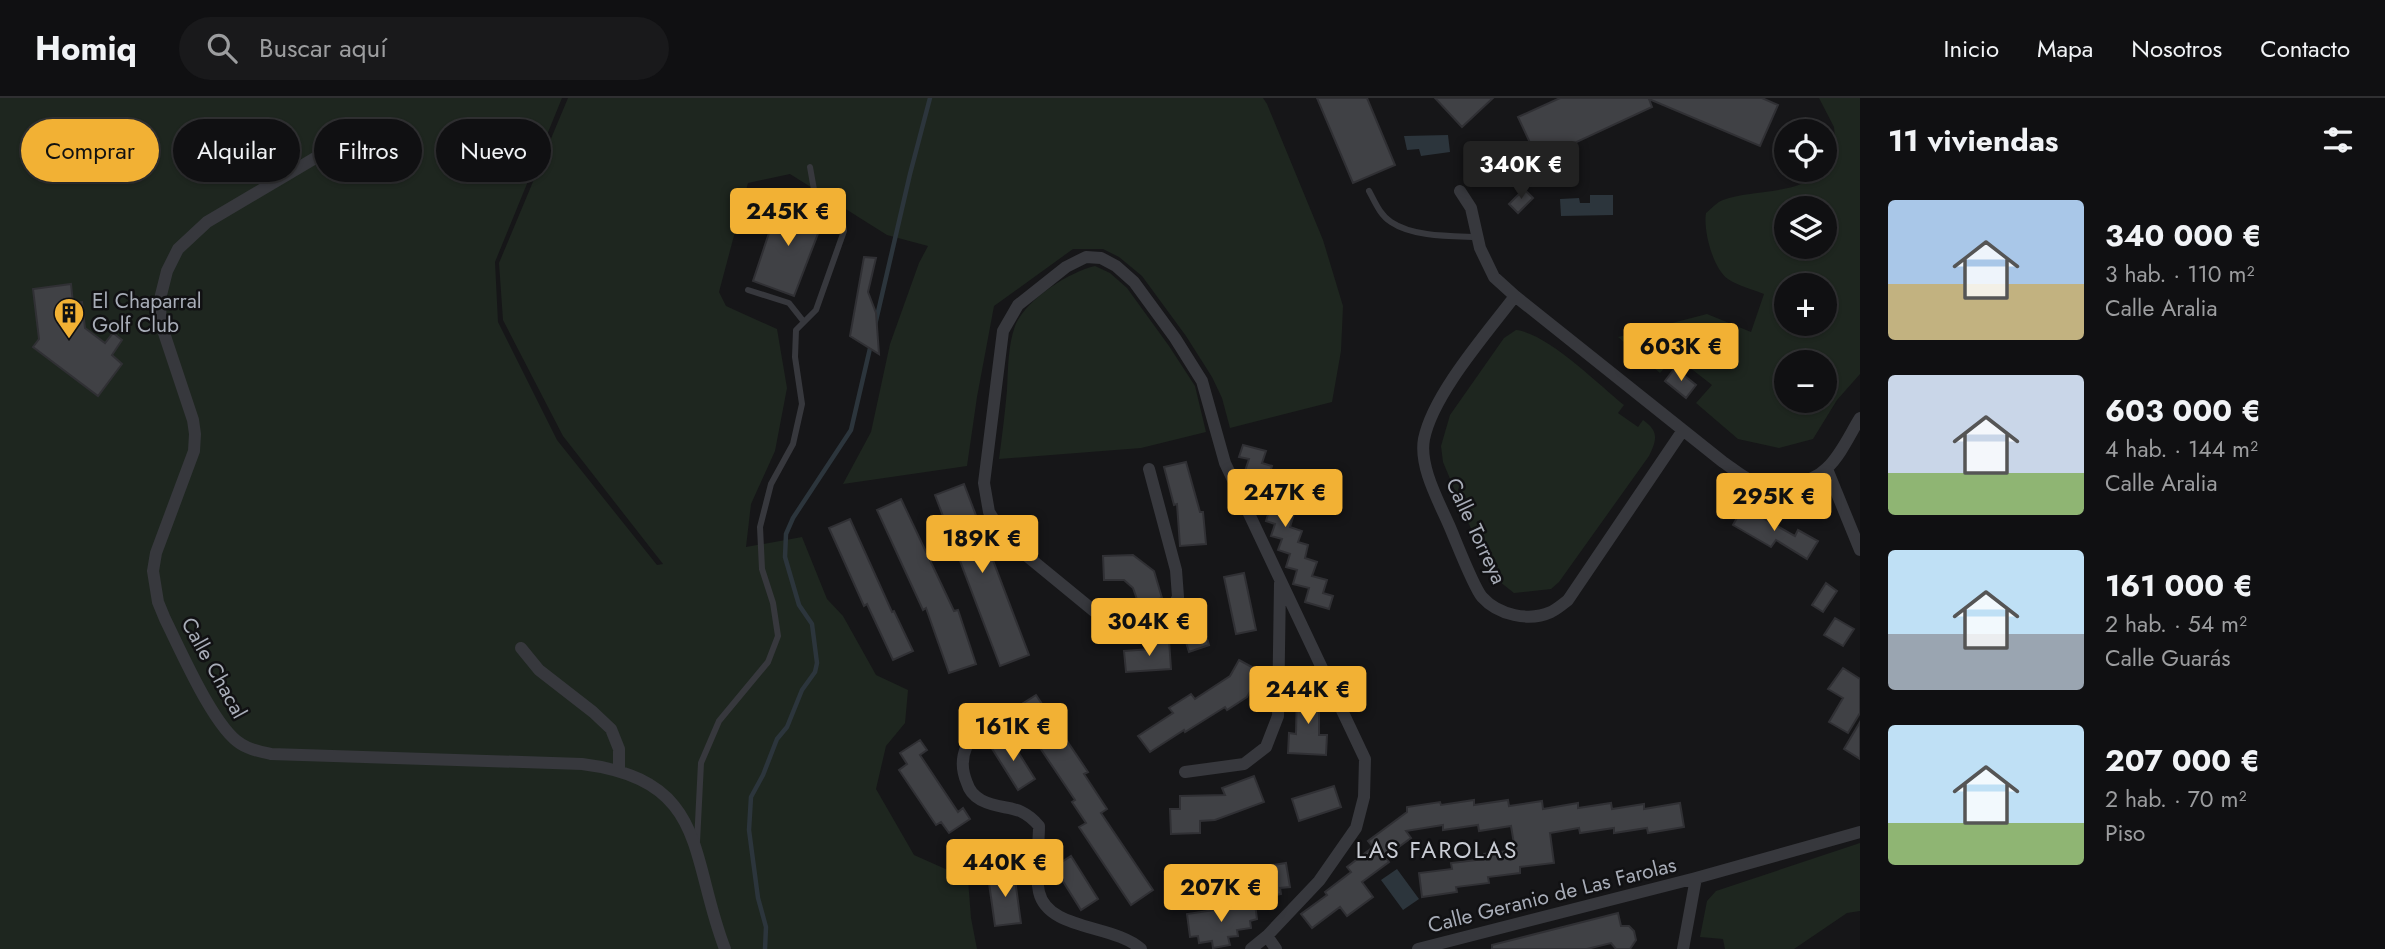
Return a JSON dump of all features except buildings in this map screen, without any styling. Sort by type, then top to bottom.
[{"type":"street","name":"Calle Chacal","points":[[314,159],[207,222],[178,249],[167,271],[161,295],[161,329],[193,420],[195,434],[194,451],[156,553],[153,571],[158,602],[165,619],[218,719],[240,743],[254,750],[271,754],[582,764],[619,770],[644,780],[659,790],[686,823],[697,847],[715,923],[725,949]]},
{"type":"street","points":[[1460,191],[1471,208],[1479,248],[1494,277],[1749,479],[1767,484],[1790,485],[1810,479],[1827,469],[1860,418]]},
{"type":"street","points":[[1149,470],[1176,570],[1178,597],[1171,611],[1156,620],[1136,625],[1114,621],[1094,611],[1005,538],[989,512],[984,483],[1003,331],[1018,304],[1066,267],[1086,257],[1101,258],[1116,266],[1134,282],[1202,381],[1225,463],[1365,759],[1364,797],[1356,828],[1319,881],[1267,936],[1251,949]]},
{"type":"street","name":"Calle Torreya","points":[[1515,296],[1440,399],[1429,421],[1423,442],[1426,466],[1438,498],[1482,596],[1502,612],[1522,617],[1550,613],[1568,600],[1684,430]]},
{"type":"street","points":[[1827,469],[1860,551]]},
{"type":"street","points":[[1185,772],[1244,764],[1266,747],[1279,716],[1280,579]]},
{"type":"street","points":[[522,648],[539,670],[611,729],[619,749],[619,770]]},
{"type":"street","points":[[990,717],[967,743],[962,758],[963,774],[969,789],[979,799],[1015,808],[1030,815],[1039,826],[1037,876],[1040,895],[1051,912],[1070,922],[1121,937],[1141,949]]},
{"type":"street","name":"Calle Geranio de Las Farolas","points":[[1418,949],[1696,878],[1860,832]]},
{"type":"street","points":[[1683,949],[1696,878]]},
{"type":"street","points":[[1267,936],[1276,949]]},
{"type":"lane","points":[[697,847],[701,763],[719,721],[768,662],[778,636],[773,603],[762,569],[760,527],[771,484],[793,444],[802,404],[795,357],[796,330],[816,310],[844,230],[842,217],[816,201],[810,167]]},
{"type":"lane","points":[[1369,191],[1378,209],[1391,222],[1423,233],[1477,237]]},
{"type":"lane","points":[[748,290],[789,303],[804,322]]},
{"type":"shaded area","name":"El Chaparral Golf Club","points":[[0,98],[562,98],[551,125],[551,119],[436,119],[436,182],[528,182],[495,262],[498,322],[557,440],[657,565],[663,564],[563,436],[503,320],[499,263],[533,182],[551,182],[551,139],[568,98],[1263,98],[1323,240],[1343,306],[1341,351],[1332,402],[1230,428],[1222,398],[1212,377],[1142,276],[1119,257],[1103,249],[1073,249],[994,306],[967,466],[843,484],[871,432],[890,344],[919,263],[928,246],[887,235],[790,174],[748,183],[719,292],[726,306],[777,329],[787,388],[775,451],[751,504],[746,547],[802,537],[827,599],[843,616],[876,675],[908,690],[905,723],[886,746],[876,789],[914,855],[968,879],[977,949],[0,949]]},
{"type":"shaded area","points":[[1819,98],[1860,98],[1860,374],[1837,400],[1837,350],[1774,350],[1774,413],[1829,413],[1813,439],[1779,448],[1738,439],[1696,403],[1712,385],[1675,356],[1660,373],[1618,337],[1707,314],[1751,332],[1764,294],[1736,284],[1723,274],[1710,249],[1706,213],[1723,200],[1801,184],[1837,182],[1837,119],[1830,119]]},
{"type":"shaded area","points":[[1448,135],[1450,152],[1421,156],[1419,149],[1407,150],[1404,136]]},
{"type":"shaded area","points":[[1590,195],[1613,195],[1613,215],[1561,216],[1560,199],[1579,198],[1580,203],[1590,203]]},
{"type":"shaded area","points":[[1095,266],[1110,273],[1127,288],[1169,346],[1195,386],[1206,432],[1141,448],[999,459],[1010,349],[1015,326],[1028,306],[1049,288],[1073,274]]},
{"type":"shaded area","points":[[1516,330],[1542,340],[1572,361],[1624,405],[1618,413],[1638,427],[1643,420],[1652,428],[1655,436],[1649,456],[1559,582],[1551,589],[1514,593],[1490,574],[1443,462],[1441,446],[1450,415],[1504,338]]},
{"type":"shaded area","points":[[1860,843],[1860,911],[1847,913],[1794,949],[1725,949],[1723,939],[1700,937],[1707,901],[1716,891]]},
{"type":"shaded area","points":[[1397,869],[1419,899],[1403,910],[1381,880]]},
{"type":"waterway","points":[[875,325],[930,98]]},
{"type":"waterway","points":[[765,949],[766,927],[758,898],[749,830],[751,797],[777,739],[787,727],[802,690],[815,672],[817,663],[812,624],[799,605],[785,557],[786,534],[793,518],[851,430],[871,344]]},
{"type":"place","name":"El Chaparral Golf Club","points":[[69,340]]},
{"type":"district","name":"LAS FAROLAS","points":[[1437,850]]}]
